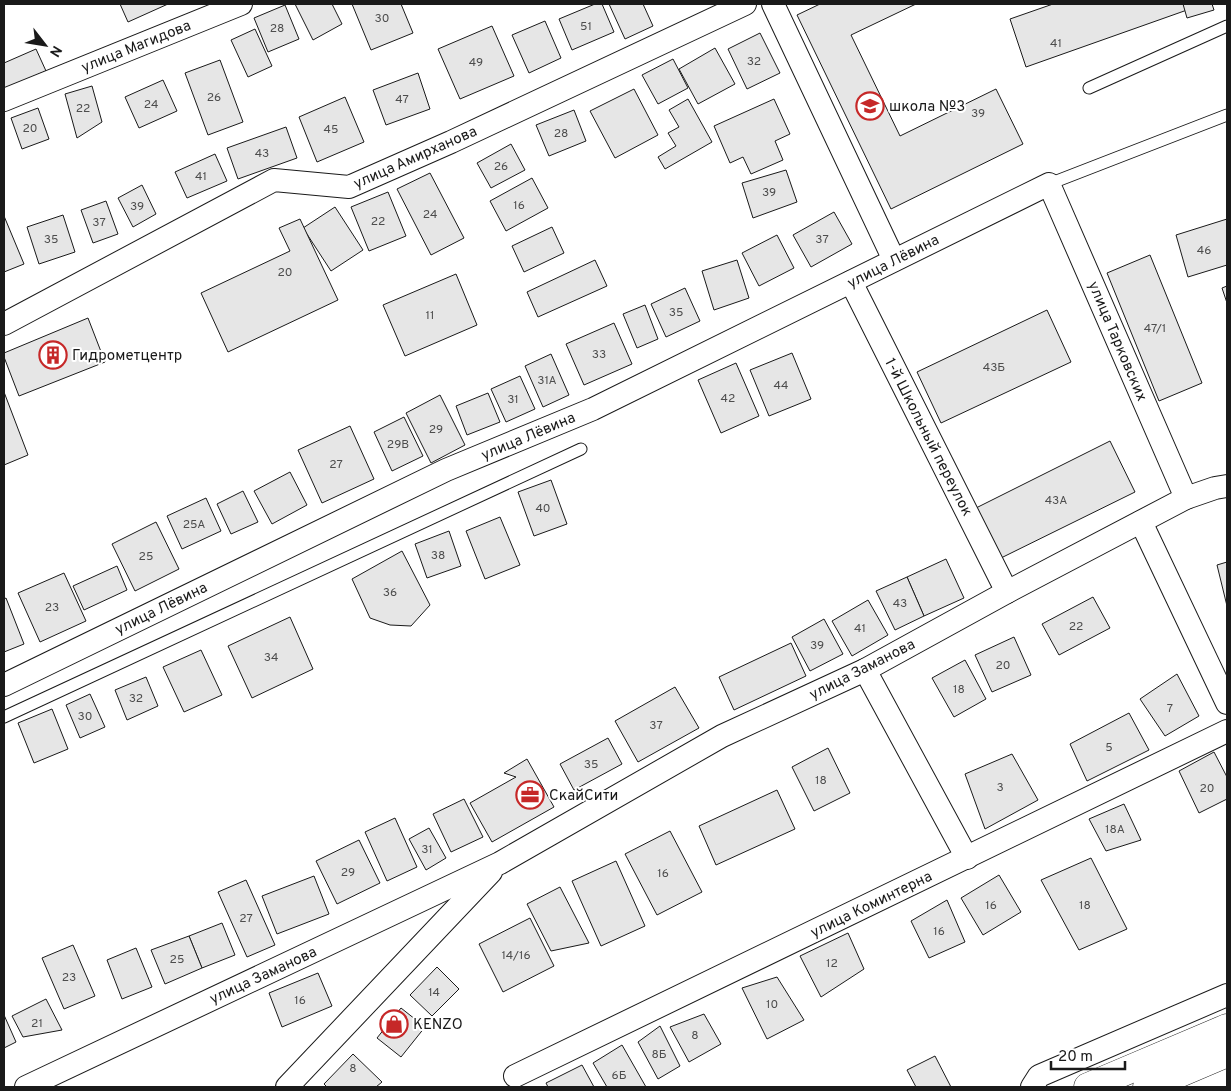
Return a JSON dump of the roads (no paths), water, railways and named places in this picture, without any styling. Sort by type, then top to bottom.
[{"type":"main road","points":[[1088,1087],[1227,1028]]},
{"type":"main road","points":[[1147,1087],[1227,1053]]},
{"type":"street","name":"улица Магидова","points":[[4,100],[241,4]]},
{"type":"street","name":"улица Амирханова","points":[[4,324],[274,180],[349,187],[460,138],[746,4]]},
{"type":"street","points":[[773,4],[894,260]]},
{"type":"street","name":"улица Лёвина","points":[[4,685],[446,470],[593,409],[1049,184]]},
{"type":"street","name":"улица Тарковских","points":[[1049,184],[1186,498]]},
{"type":"street","name":"1-й Школьный переулок","points":[[851,282],[1006,592]]},
{"type":"street","name":"улица Заманова","points":[[26,1087],[500,862],[722,736],[865,670],[1006,592],[1186,498],[1227,486]]},
{"type":"street","points":[[1141,522],[1227,703]]},
{"type":"street","points":[[865,670],[967,858]]},
{"type":"street","name":"улица Коминтерна","points":[[515,1076],[1227,731]]},
{"type":"street","name":"улица Заманова","points":[[287,1087],[500,862]]},
{"type":"street","points":[[1032,1087],[1039,1076],[1227,995]]},
{"type":"lane","points":[[1089,88],[1227,26]]},
{"type":"lane","points":[[1049,184],[1227,115]]},
{"type":"lane","points":[[4,718],[580,449]]},
{"type":"place","name":"школа №3","points":[[870,106]]},
{"type":"place","name":"Гидрометцентр","points":[[53,355]]},
{"type":"place","name":"СкайСити","points":[[530,795]]},
{"type":"place","name":"KENZO","points":[[394,1024]]}]
